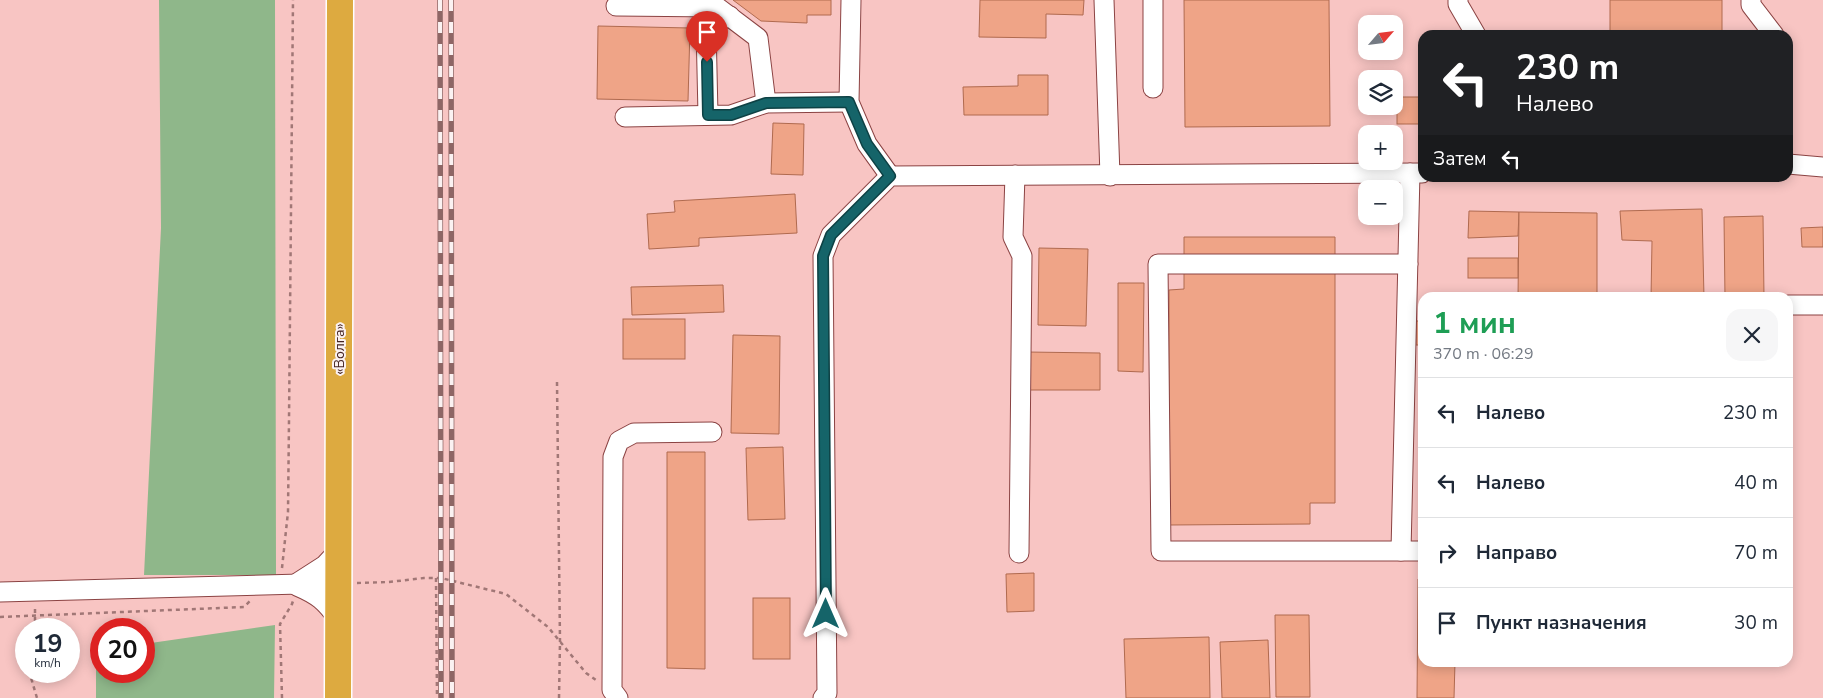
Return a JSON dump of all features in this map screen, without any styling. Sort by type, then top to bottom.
[{"type":"highway","name":"«Волга»","points":[[338,698],[340,0]]},
{"type":"street","points":[[851,0],[849,102],[867,144],[890,176]]},
{"type":"street","points":[[1104,0],[1110,176]]},
{"type":"street","points":[[1153,88],[1154,0]]},
{"type":"street","points":[[1458,0],[1458,4],[1473,30]]},
{"type":"street","points":[[1751,0],[1751,5],[1770,30]]},
{"type":"street","points":[[616,6],[717,6],[758,38],[766,103]]},
{"type":"street","points":[[708,115],[706,26],[730,16]]},
{"type":"street","points":[[625,117],[731,115],[766,103],[849,102]]},
{"type":"street","points":[[1793,164],[1823,166]]},
{"type":"street","points":[[823,698],[827,693],[823,256],[831,235],[890,176],[1416,173],[1408,264],[1401,551]]},
{"type":"street","points":[[1015,175],[1013,237],[1022,256],[1018,553]]},
{"type":"street","points":[[1408,264],[1158,264],[1161,551],[1418,551]]},
{"type":"street","points":[[1793,305],[1823,305]]},
{"type":"street","points":[[615,694],[613,457],[619,441],[634,433],[712,432]]},
{"type":"street","points":[[281,585],[312,574],[325,565],[338,551]]},
{"type":"street","points":[[0,592],[35,593],[338,583]]},
{"type":"street","points":[[281,585],[315,593],[326,602],[338,619]]},
{"type":"path","points":[[282,698],[280,624],[292,604],[281,585],[288,512],[293,0]]},
{"type":"path","points":[[557,382],[559,698]]},
{"type":"path","points":[[436,578],[437,698]]},
{"type":"path","points":[[338,583],[389,582],[436,578],[506,594],[548,627],[586,673],[615,694]]},
{"type":"path","points":[[0,616],[244,607],[281,585]]},
{"type":"path","points":[[35,593],[35,616]]},
{"type":"path","points":[[33,683],[37,698]]},
{"type":"green space","points":[[159,0],[275,0],[276,575],[144,575],[161,228]]},
{"type":"green space","points":[[275,625],[274,698],[96,698],[96,683],[155,683],[155,642]]},
{"type":"building","points":[[733,0],[831,0],[831,15],[807,15],[807,23],[761,21]]},
{"type":"building","points":[[980,0],[1084,0],[1083,15],[1046,14],[1046,38],[979,37]]},
{"type":"building","points":[[1184,0],[1329,0],[1330,126],[1185,127]]},
{"type":"building","points":[[1610,0],[1722,0],[1722,30],[1610,30]]},
{"type":"building","points":[[598,26],[690,28],[688,101],[597,99]]},
{"type":"building","points":[[1018,75],[1048,75],[1048,115],[964,115],[963,87],[1018,86]]},
{"type":"building","points":[[1403,97],[1418,97],[1418,124],[1397,124],[1397,115],[1403,115]]},
{"type":"building","points":[[773,123],[804,124],[803,175],[771,174]]},
{"type":"building","points":[[795,194],[797,233],[699,238],[699,246],[649,249],[647,214],[675,212],[674,201]]},
{"type":"building","points":[[1702,209],[1704,292],[1651,292],[1652,241],[1622,240],[1620,211]]},
{"type":"building","points":[[1469,211],[1519,212],[1518,236],[1468,238]]},
{"type":"building","points":[[1519,212],[1597,213],[1597,292],[1518,292]]},
{"type":"building","points":[[1763,216],[1764,292],[1725,292],[1724,217]]},
{"type":"building","points":[[1823,227],[1823,247],[1802,247],[1801,228]]},
{"type":"building","points":[[1184,237],[1335,237],[1335,503],[1310,503],[1310,524],[1169,525],[1169,290],[1184,289]]},
{"type":"building","points":[[1039,248],[1088,249],[1086,326],[1038,325]]},
{"type":"building","points":[[1468,258],[1518,258],[1518,278],[1468,278]]},
{"type":"building","points":[[1118,283],[1144,283],[1143,372],[1118,371]]},
{"type":"building","points":[[723,285],[724,312],[632,315],[631,287]]},
{"type":"building","points":[[623,319],[685,319],[685,359],[623,359]]},
{"type":"building","points":[[1416,321],[1418,321],[1418,345],[1416,345]]},
{"type":"building","points":[[733,335],[780,336],[779,434],[731,433]]},
{"type":"building","points":[[1027,352],[1100,353],[1100,390],[1027,390]]},
{"type":"building","points":[[783,447],[785,519],[748,520],[746,448]]},
{"type":"building","points":[[667,452],[705,452],[705,669],[667,668]]},
{"type":"building","points":[[1034,573],[1034,611],[1007,612],[1006,574]]},
{"type":"building","points":[[1418,579],[1418,667],[1455,667],[1454,698],[1417,698]]},
{"type":"building","points":[[753,598],[790,598],[790,659],[753,659]]},
{"type":"building","points":[[1275,615],[1309,615],[1310,697],[1276,697]]},
{"type":"building","points":[[1209,637],[1210,698],[1126,698],[1124,639]]},
{"type":"building","points":[[1268,640],[1270,698],[1222,698],[1220,642]]},
{"type":"railway","points":[[440,0],[441,698]]},
{"type":"railway","points":[[451,0],[452,698]]},
{"type":"route","points":[[707,62],[708,115],[731,115],[766,103],[849,102],[867,144],[890,176],[831,235],[823,256],[826,614]]}]
